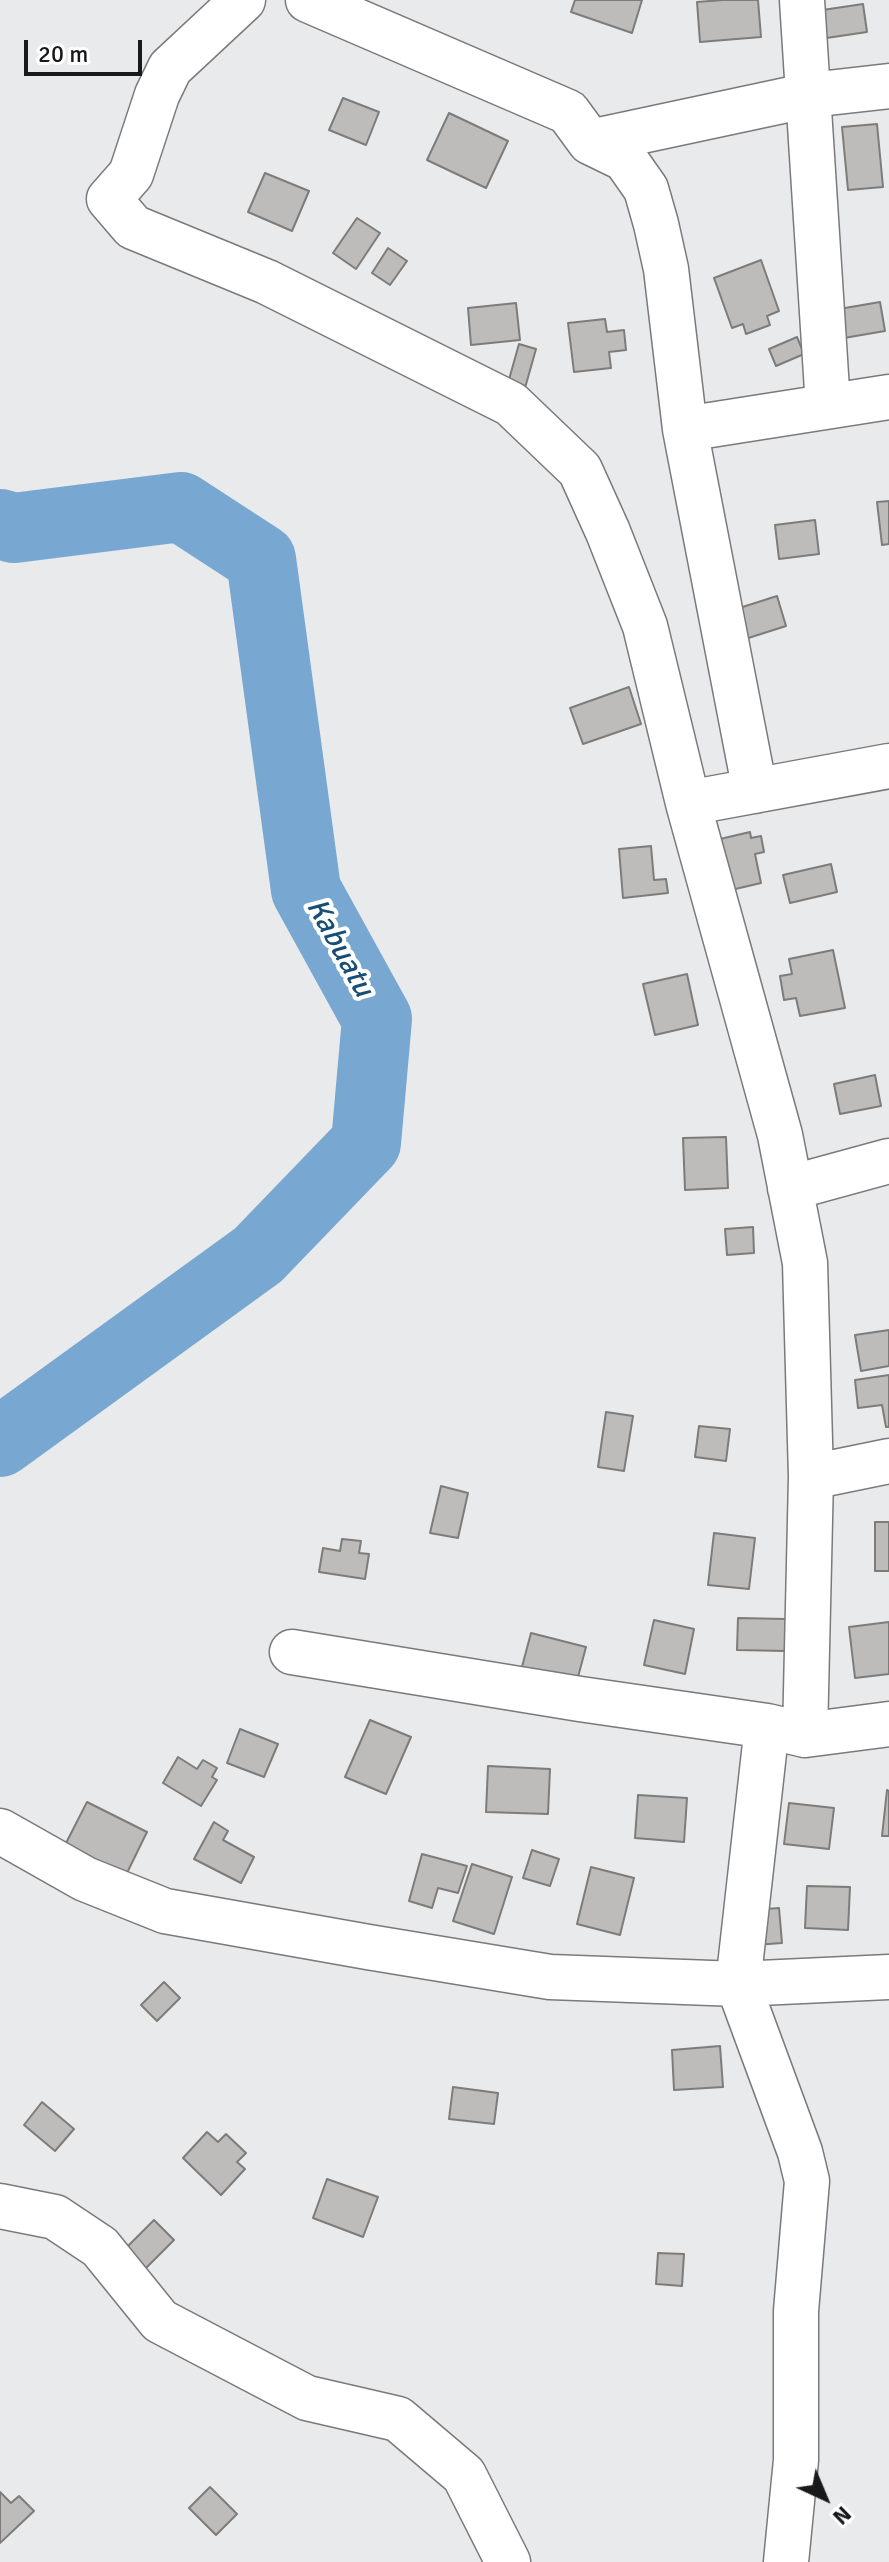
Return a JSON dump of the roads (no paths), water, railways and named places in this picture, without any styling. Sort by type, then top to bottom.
[{"type":"street","points":[[243,0],[170,68],[157,95],[131,174],[109,199],[133,227],[267,282],[511,404],[580,470],[645,626],[688,803],[780,1135],[805,1263],[811,1477],[786,1730],[738,1984],[800,2152],[807,2181],[796,2311],[796,2460],[786,2562]]},
{"type":"street","points":[[308,0],[568,112],[590,142],[625,159],[646,189],[666,269],[685,429],[755,791]]},
{"type":"street","points":[[802,0],[828,406]]},
{"type":"street","points":[[590,142],[810,95],[889,86]]},
{"type":"street","points":[[685,429],[889,397]]},
{"type":"street","points":[[688,803],[889,766]]},
{"type":"street","points":[[790,1188],[889,1161]]},
{"type":"street","points":[[811,1477],[889,1461]]},
{"type":"street","points":[[292,1652],[786,1730],[889,1724]]},
{"type":"street","points":[[0,1831],[85,1879],[165,1911],[550,1977],[738,1984],[889,1977]]},
{"type":"street","points":[[0,2206],[55,2217],[100,2247],[160,2321],[307,2398],[398,2419],[464,2475],[508,2562]]},
{"type":"waterway","name":"Kabuatu","points":[[0,524],[14,528],[181,507],[261,559],[306,890],[377,1019],[366,1143],[258,1255],[0,1442]]}]
